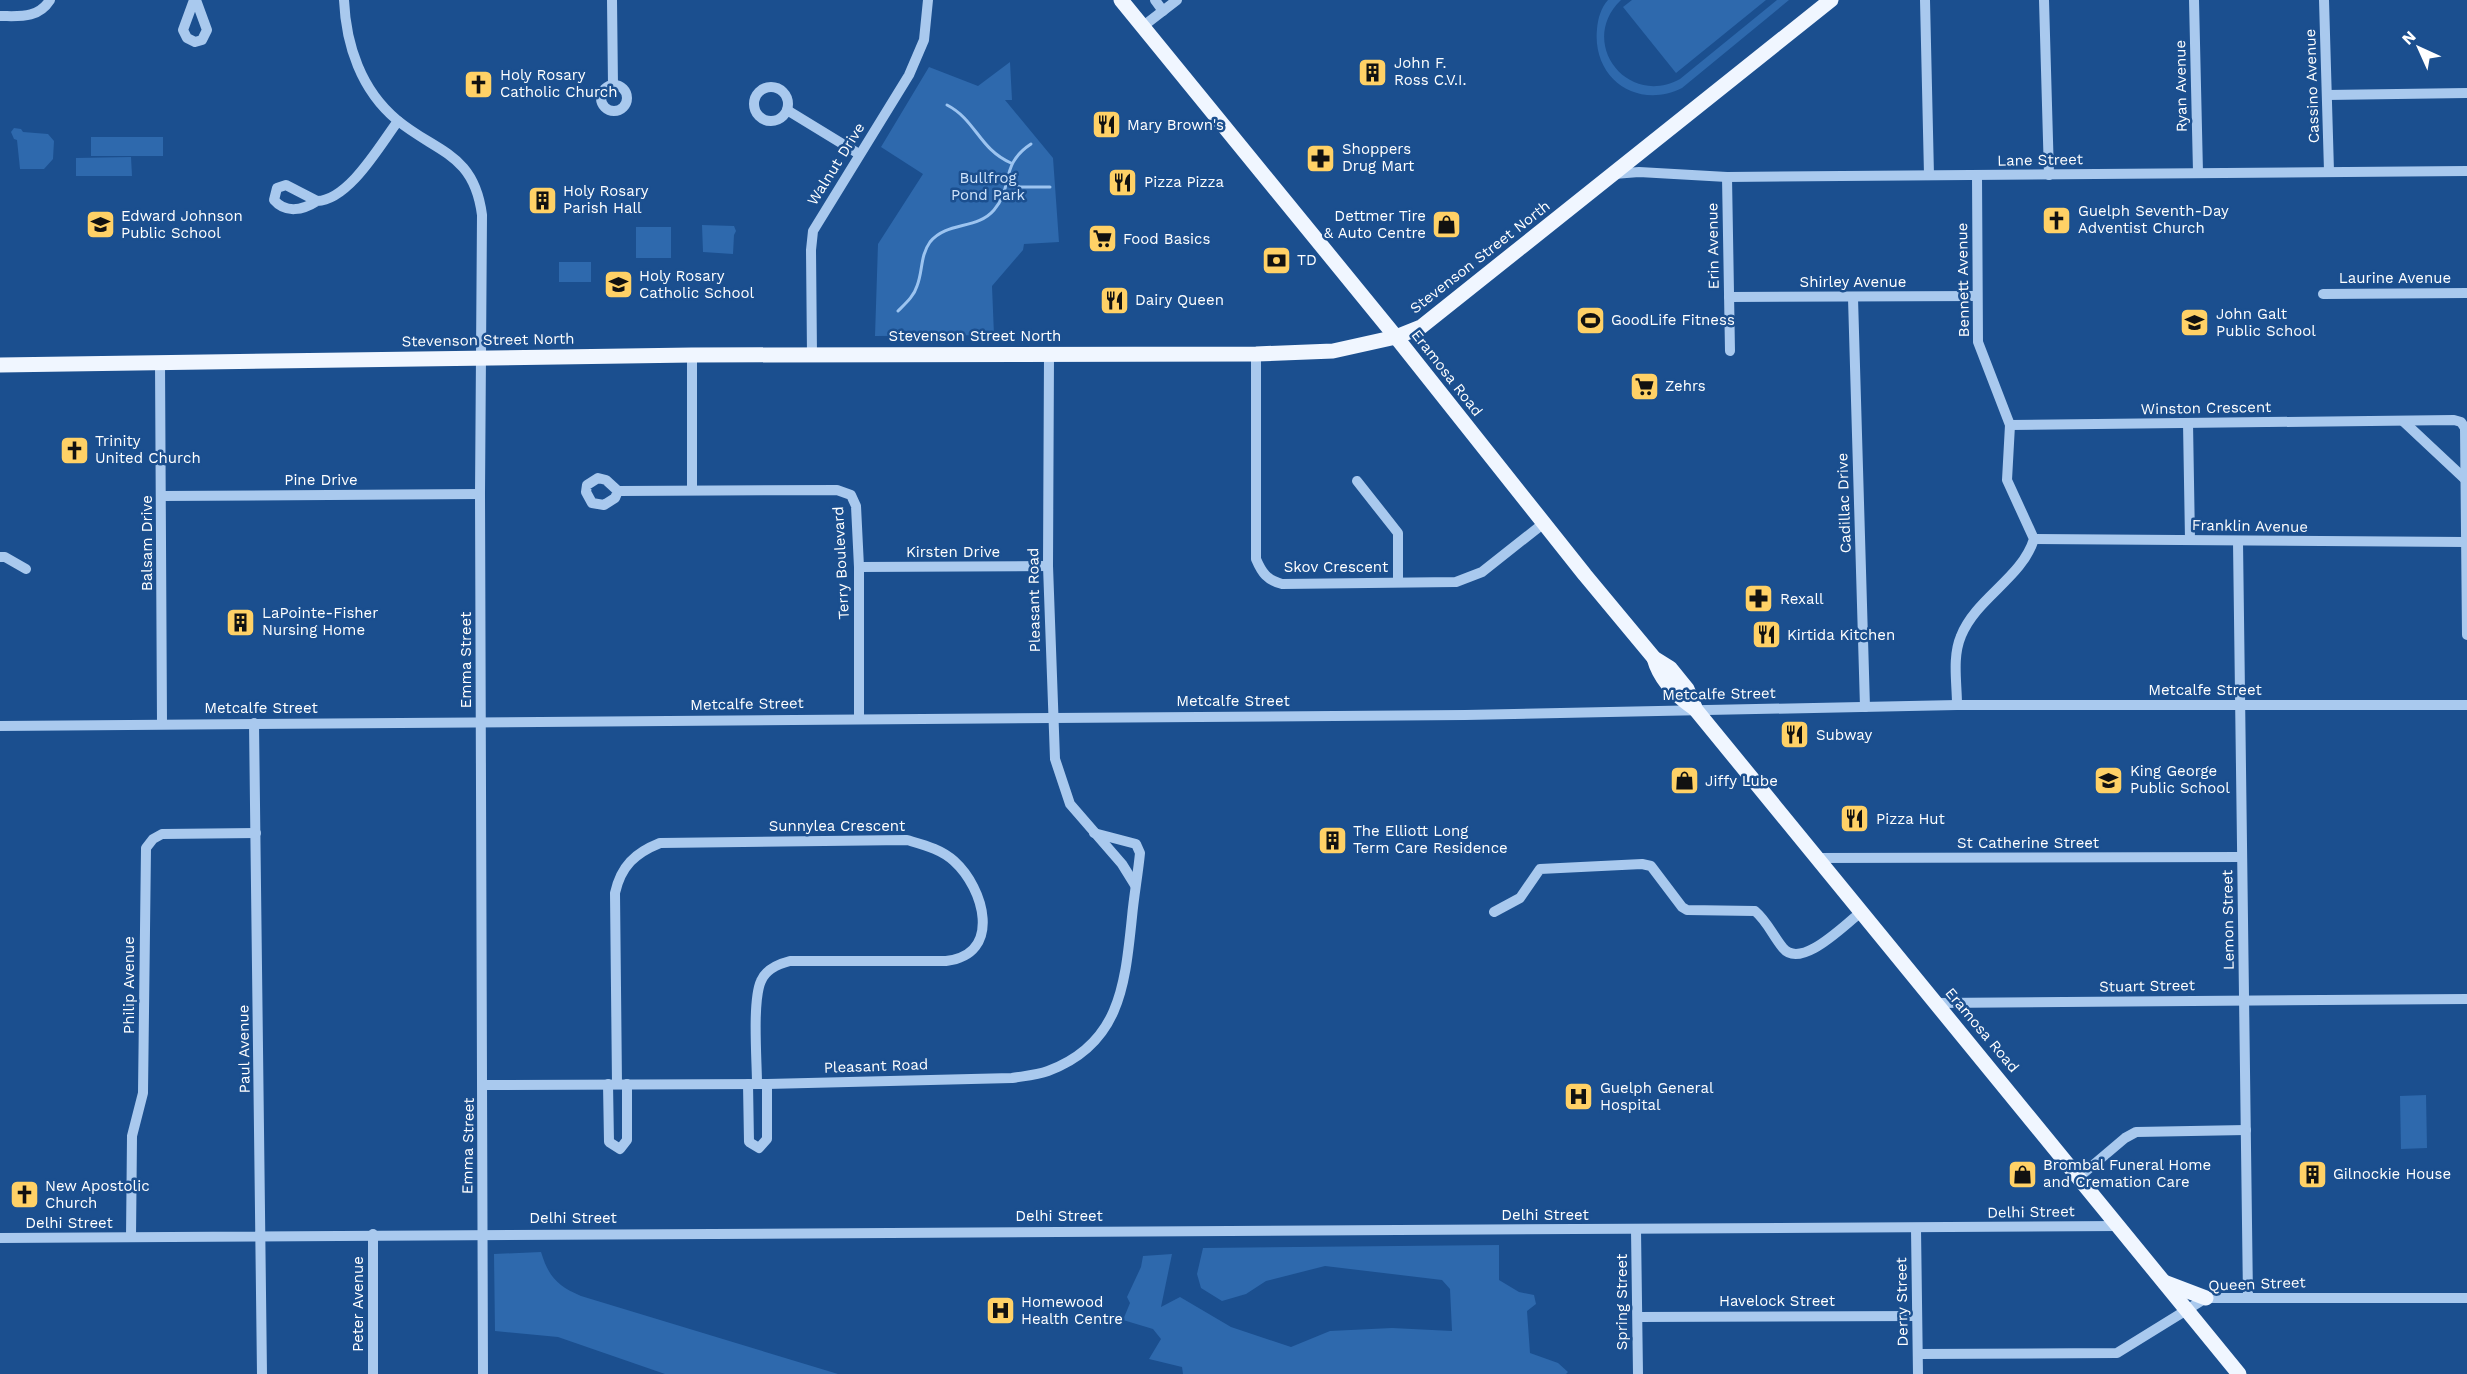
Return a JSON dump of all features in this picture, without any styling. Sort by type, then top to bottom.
[{"type":"main road","name":"Eramosa Road","points":[[1121,0],[1654,658],[1670,668],[1687,689],[1696,710],[1815,858],[2239,1374]]},
{"type":"main road","name":"Stevenson Street North","points":[[0,365],[692,355],[1256,354],[1333,351],[1396,337],[1421,327],[1831,0]]},
{"type":"main road","points":[[2161,1281],[2206,1298]]},
{"type":"street","points":[[0,16],[33,14],[40,11],[50,0]]},
{"type":"street","name":"Emma Street","points":[[344,0],[346,25],[358,68],[382,106],[398,121],[447,151],[470,177],[480,201],[483,1374]]},
{"type":"street","points":[[612,0],[613,85]]},
{"type":"street","name":"Walnut Drive","points":[[812,354],[810,250],[813,231],[915,63],[924,40],[928,0]]},
{"type":"street","points":[[1155,0],[1163,11]]},
{"type":"street","points":[[1142,27],[1177,0]]},
{"type":"street","points":[[1925,0],[1929,175]]},
{"type":"street","points":[[2044,0],[2049,175]]},
{"type":"street","name":"Ryan Avenue","points":[[2194,0],[2198,172]]},
{"type":"street","name":"Cassino Avenue","points":[[2324,0],[2329,171]]},
{"type":"street","points":[[2327,94],[2467,93]]},
{"type":"street","points":[[787,110],[859,154]]},
{"type":"street","points":[[317,201],[335,196],[347,188],[398,121]]},
{"type":"street","name":"Lane Street","points":[[1614,174],[1639,172],[1727,177],[2467,171]]},
{"type":"street","name":"Bennett Avenue","points":[[1977,176],[1978,342],[2010,425],[2007,480],[2034,539]]},
{"type":"street","name":"Erin Avenue","points":[[1727,177],[1730,351]]},
{"type":"street","name":"Laurine Avenue","points":[[2323,294],[2467,293]]},
{"type":"street","name":"Shirley Avenue","points":[[1729,297],[1977,296]]},
{"type":"street","name":"Cadillac Drive","points":[[1853,298],[1865,707]]},
{"type":"street","name":"Skov Crescent","points":[[1256,354],[1256,559],[1262,573],[1272,581],[1282,584],[1456,582],[1474,576],[1544,523]]},
{"type":"street","points":[[692,355],[692,489]]},
{"type":"street","name":"Pleasant Road","points":[[1049,355],[1048,566],[1055,759],[1060,780],[1070,804],[1122,864],[1135,885]]},
{"type":"street","name":"Balsam Drive","points":[[160,362],[162,723]]},
{"type":"street","name":"Winston Crescent","points":[[2010,425],[2454,420],[2461,422],[2465,428],[2467,635]]},
{"type":"street","points":[[2403,421],[2466,480]]},
{"type":"street","points":[[2188,423],[2190,540]]},
{"type":"street","points":[[1357,481],[1398,533],[1398,582]]},
{"type":"street","name":"Terry Boulevard","points":[[618,491],[837,490],[850,495],[856,506],[859,567],[859,718]]},
{"type":"street","name":"Pine Drive","points":[[162,496],[480,494]]},
{"type":"street","points":[[1957,705],[1956,659],[1961,636],[1972,618],[2023,560],[2034,539]]},
{"type":"street","name":"Franklin Avenue","points":[[2034,539],[2465,542]]},
{"type":"street","name":"Lemon Street","points":[[2238,542],[2248,1298]]},
{"type":"street","points":[[0,557],[6,556],[27,569]]},
{"type":"street","name":"Kirsten Drive","points":[[859,567],[1048,566]]},
{"type":"street","name":"Metcalfe Street","points":[[0,726],[1052,716],[1465,715],[1957,705],[2467,705]]},
{"type":"street","name":"Paul Avenue","points":[[254,723],[262,1374]]},
{"type":"street","name":"Philip Avenue","points":[[131,1237],[132,1136],[143,1093],[146,848],[153,839],[162,834],[256,833]]},
{"type":"street","name":"Pleasant Road","points":[[484,1085],[757,1084],[1012,1078],[1048,1071],[1073,1058],[1101,1034],[1119,1003],[1127,968],[1140,853],[1136,844],[1094,833]]},
{"type":"street","name":"Sunnylea Crescent","points":[[617,1084],[627,1140],[620,1149],[609,1142],[617,1084],[615,892],[619,876],[628,862],[642,850],[660,843],[908,840],[931,846],[953,860],[968,876],[979,896],[983,921],[980,940],[973,950],[956,959],[946,961],[790,961],[777,964],[765,974],[758,995],[757,1084],[749,1142],[759,1148],[767,1139],[757,1084]]},
{"type":"street","name":"St Catherine Street","points":[[1815,858],[2242,857]]},
{"type":"street","points":[[1494,912],[1520,898],[1540,869],[1642,864],[1651,866],[1682,907],[1688,910],[1755,911],[1785,951],[1797,956],[1809,953],[1860,913]]},
{"type":"street","name":"Stuart Street","points":[[1936,1003],[2467,999]]},
{"type":"street","points":[[2079,1177],[2125,1138],[2136,1132],[2246,1130]]},
{"type":"street","name":"Delhi Street","points":[[0,1238],[482,1233],[1916,1229],[2118,1226]]},
{"type":"street","name":"Derry Street","points":[[1916,1229],[1918,1374]]},
{"type":"street","name":"Spring Street","points":[[1636,1230],[1638,1374]]},
{"type":"street","name":"Peter Avenue","points":[[373,1234],[373,1374]]},
{"type":"street","name":"Queen Street","points":[[1918,1354],[2117,1353],[2206,1298],[2467,1298]]},
{"type":"street","name":"Havelock Street","points":[[1638,1317],[1917,1316]]},
{"type":"green space","points":[[1608,0],[1621,0],[1609,17],[1604,34],[1606,51],[1614,66],[1626,78],[1642,85],[1660,86],[1680,79],[1777,0],[1789,0],[1682,88],[1666,94],[1649,95],[1621,86],[1602,62],[1597,47],[1597,29],[1600,13]]},
{"type":"green space","points":[[1632,0],[1766,0],[1676,73],[1623,7]]},
{"type":"green space","name":"Bullfrog Pond Park","points":[[1010,62],[1012,100],[1005,100],[1053,158],[1059,242],[1024,244],[1023,250],[992,286],[994,335],[875,336],[878,244],[923,174],[881,147],[929,67],[978,86]]},
{"type":"green space","points":[[14,128],[21,129],[23,132],[48,134],[54,141],[53,159],[44,169],[20,169],[17,140],[11,132]]},
{"type":"green space","points":[[91,137],[163,137],[163,156],[91,156]]},
{"type":"green space","points":[[131,157],[132,176],[76,176],[76,158]]},
{"type":"green space","points":[[702,225],[734,226],[736,231],[733,254],[703,252]]},
{"type":"green space","points":[[636,227],[671,227],[671,258],[636,258]]},
{"type":"green space","points":[[559,262],[591,262],[591,282],[559,282]]},
{"type":"green space","points":[[2426,1095],[2427,1148],[2401,1149],[2400,1096]]},
{"type":"green space","points":[[1499,1245],[1499,1280],[1519,1292],[1534,1295],[1536,1304],[1527,1311],[1530,1353],[1558,1363],[1568,1372],[1566,1374],[1183,1374],[1182,1367],[1149,1359],[1161,1339],[1153,1329],[1123,1320],[1130,1303],[1127,1297],[1141,1267],[1143,1256],[1172,1254],[1161,1307],[1180,1297],[1231,1327],[1291,1347],[1330,1331],[1392,1328],[1452,1331],[1450,1289],[1442,1280],[1325,1266],[1266,1281],[1246,1294],[1222,1301],[1201,1288],[1197,1274],[1203,1248]]},
{"type":"green space","points":[[541,1252],[555,1280],[566,1289],[581,1296],[838,1374],[665,1374],[558,1337],[495,1331],[494,1254]]},
{"type":"waterway","points":[[947,105],[965,118],[992,150],[1011,163]]},
{"type":"waterway","points":[[898,311],[916,290],[930,242],[937,235],[979,220],[994,210],[1004,193],[1015,160],[1031,144]]},
{"type":"waterway","points":[[1005,182],[1020,187],[1050,187]]},
{"type":"place","name":"John F. Ross C.V.I.","points":[[1373,72]]},
{"type":"place","name":"Holy Rosary Catholic Church","points":[[479,84]]},
{"type":"place","name":"Mary Brown's","points":[[1106,125]]},
{"type":"place","name":"Shoppers Drug Mart","points":[[1321,158]]},
{"type":"place","name":"Pizza Pizza","points":[[1123,182]]},
{"type":"place","name":"Holy Rosary Parish Hall","points":[[542,200]]},
{"type":"place","name":"Guelph Seventh-Day Adventist Church","points":[[2057,220]]},
{"type":"place","name":"Edward Johnson Public School","points":[[100,225]]},
{"type":"place","name":"Dettmer Tire & Auto Centre","points":[[1447,225]]},
{"type":"place","name":"Food Basics","points":[[1102,239]]},
{"type":"place","name":"TD","points":[[1276,260]]},
{"type":"place","name":"Holy Rosary Catholic School","points":[[618,285]]},
{"type":"place","name":"Dairy Queen","points":[[1114,300]]},
{"type":"place","name":"GoodLife Fitness","points":[[1590,320]]},
{"type":"place","name":"John Galt Public School","points":[[2195,323]]},
{"type":"place","name":"Zehrs","points":[[1644,386]]},
{"type":"place","name":"Trinity United Church","points":[[74,450]]},
{"type":"place","name":"Rexall","points":[[1759,599]]},
{"type":"place","name":"LaPointe-Fisher Nursing Home","points":[[241,622]]},
{"type":"place","name":"Kirtida Kitchen","points":[[1766,635]]},
{"type":"place","name":"Subway","points":[[1795,735]]},
{"type":"place","name":"King George Public School","points":[[2109,780]]},
{"type":"place","name":"Jiffy Lube","points":[[1684,781]]},
{"type":"place","name":"Pizza Hut","points":[[1855,819]]},
{"type":"place","name":"The Elliott Long Term Care Residence","points":[[1332,840]]},
{"type":"place","name":"Guelph General Hospital","points":[[1579,1097]]},
{"type":"place","name":"Brombal Funeral Home and Cremation Care","points":[[2022,1174]]},
{"type":"place","name":"Gilnockie House","points":[[2312,1174]]},
{"type":"place","name":"New Apostolic Church","points":[[24,1195]]},
{"type":"place","name":"Homewood Health Centre","points":[[1000,1311]]}]
